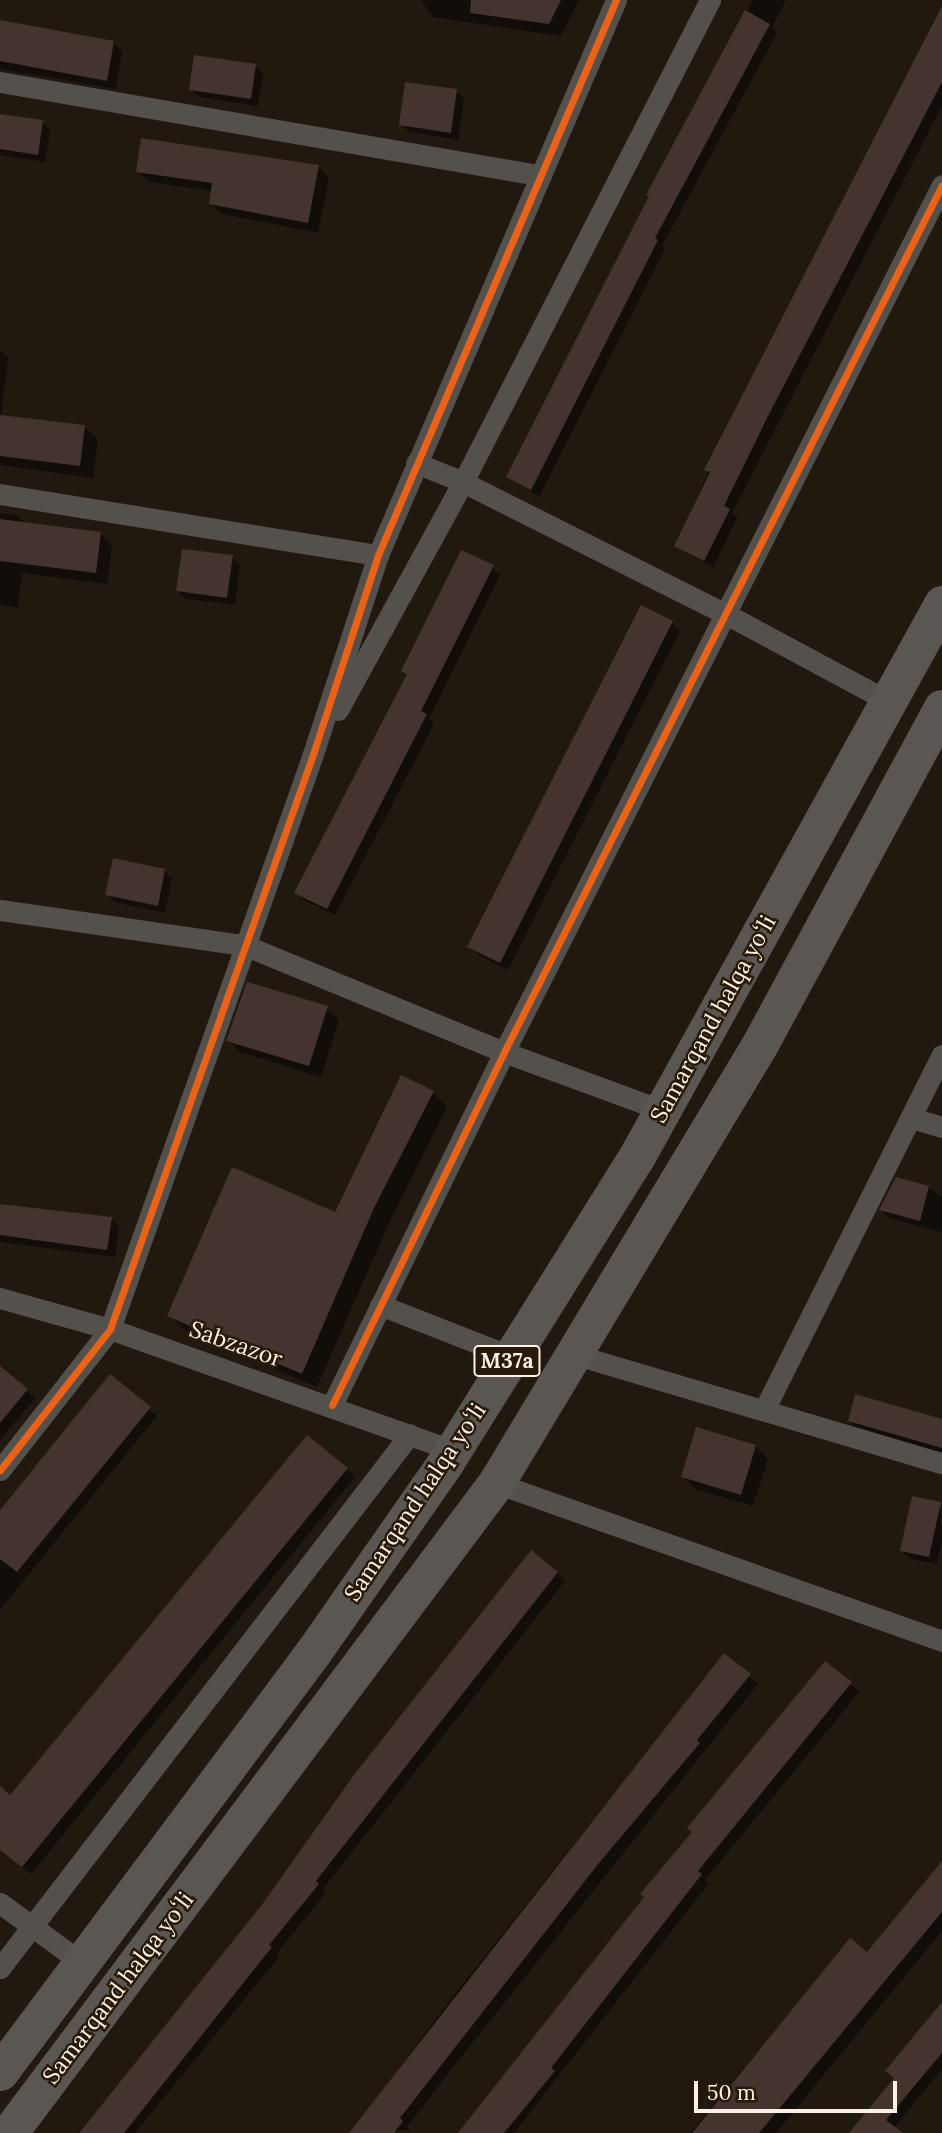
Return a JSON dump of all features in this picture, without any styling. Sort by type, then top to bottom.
[{"type":"highway","name":"Samarqand halqa yoʻli","points":[[0,2072],[314,1651],[452,1450],[637,1156],[942,604]]},
{"type":"highway","name":"Samarqand halqa yoʻli","points":[[9,2133],[496,1483],[760,1044],[942,708]]},
{"type":"highway","points":[[637,1156],[677,1184]]},
{"type":"street","points":[[0,1470],[110,1329],[313,754],[378,555],[538,175],[616,0]]},
{"type":"street","points":[[313,754],[463,482],[710,0]]},
{"type":"street","points":[[0,82],[538,175]]},
{"type":"street","points":[[332,1405],[504,1052],[942,185]]},
{"type":"street","points":[[416,463],[463,482],[724,613],[888,701]]},
{"type":"street","points":[[0,494],[378,555]]},
{"type":"street","points":[[0,910],[244,945],[504,1052],[662,1110]]},
{"type":"street","points":[[764,1410],[942,1055]]},
{"type":"street","points":[[911,1118],[942,1127]]},
{"type":"street","name":"Sabzazor","points":[[0,1298],[110,1329],[332,1405],[452,1450]]},
{"type":"street","points":[[380,1305],[510,1356]]},
{"type":"street","points":[[573,1354],[942,1463]]},
{"type":"street","points":[[0,1968],[410,1434]]},
{"type":"street","points":[[496,1483],[942,1641]]},
{"type":"street","points":[[0,1903],[81,1962]]},
{"type":"building","points":[[471,0],[561,0],[549,24],[470,13]]},
{"type":"building","points":[[942,6],[942,82],[767,418],[724,506],[730,509],[704,561],[674,546],[710,472],[704,470]]},
{"type":"building","points":[[745,10],[770,24],[655,238],[658,240],[531,490],[506,477],[649,196],[646,195]]},
{"type":"building","points":[[0,20],[114,41],[107,81],[0,61]]},
{"type":"building","points":[[194,55],[256,64],[251,99],[189,90]]},
{"type":"building","points":[[405,82],[457,89],[451,133],[399,125]]},
{"type":"building","points":[[0,114],[43,120],[38,155],[0,149]]},
{"type":"building","points":[[141,138],[319,165],[308,223],[209,204],[212,183],[136,172]]},
{"type":"building","points":[[0,415],[85,425],[80,466],[0,456]]},
{"type":"building","points":[[0,519],[101,532],[96,573],[0,561]]},
{"type":"building","points":[[182,549],[233,555],[227,598],[176,591]]},
{"type":"building","points":[[461,550],[494,565],[421,711],[427,714],[327,909],[294,893],[407,674],[401,671]]},
{"type":"building","points":[[641,605],[673,621],[500,963],[467,947]]},
{"type":"building","points":[[113,858],[165,869],[158,906],[105,895]]},
{"type":"building","points":[[247,982],[328,1006],[309,1066],[226,1041]]},
{"type":"building","points":[[401,1075],[434,1091],[374,1208],[302,1374],[167,1316],[232,1167],[335,1212]]},
{"type":"building","points":[[896,1177],[929,1186],[920,1221],[879,1210]]},
{"type":"building","points":[[0,1204],[112,1217],[107,1250],[0,1235]]},
{"type":"building","points":[[0,1366],[28,1389],[0,1423]]},
{"type":"building","points":[[110,1374],[151,1407],[17,1572],[0,1559],[0,1510]]},
{"type":"building","points":[[855,1394],[942,1419],[942,1448],[848,1421]]},
{"type":"building","points":[[696,1427],[756,1445],[741,1495],[681,1477]]},
{"type":"building","points":[[307,1435],[348,1468],[22,1867],[0,1850],[0,1786],[10,1795]]},
{"type":"building","points":[[912,1496],[941,1502],[929,1557],[900,1551]]},
{"type":"building","points":[[531,1550],[558,1572],[316,1881],[319,1884],[269,1945],[272,1947],[124,2133],[79,2133],[261,1906],[354,1775]]},
{"type":"building","points":[[724,1653],[751,1674],[697,1740],[700,1743],[599,1863],[400,2118],[403,2121],[394,2133],[349,2133]]},
{"type":"building","points":[[825,1661],[852,1682],[698,1871],[702,1874],[551,2068],[555,2071],[504,2133],[458,2133],[644,1897],[640,1894],[692,1832],[687,1828]]},
{"type":"building","points":[[942,1861],[942,1912],[759,2133],[692,2133],[850,1938],[867,1952]]},
{"type":"building","points":[[942,2002],[942,2053],[886,2120],[903,2133],[849,2133],[894,2078],[885,2071]]},
{"type":"cycle path","points":[[0,1470],[110,1329],[313,754],[378,555],[616,0]]},
{"type":"cycle path","points":[[332,1405],[504,1052],[942,185]]}]
